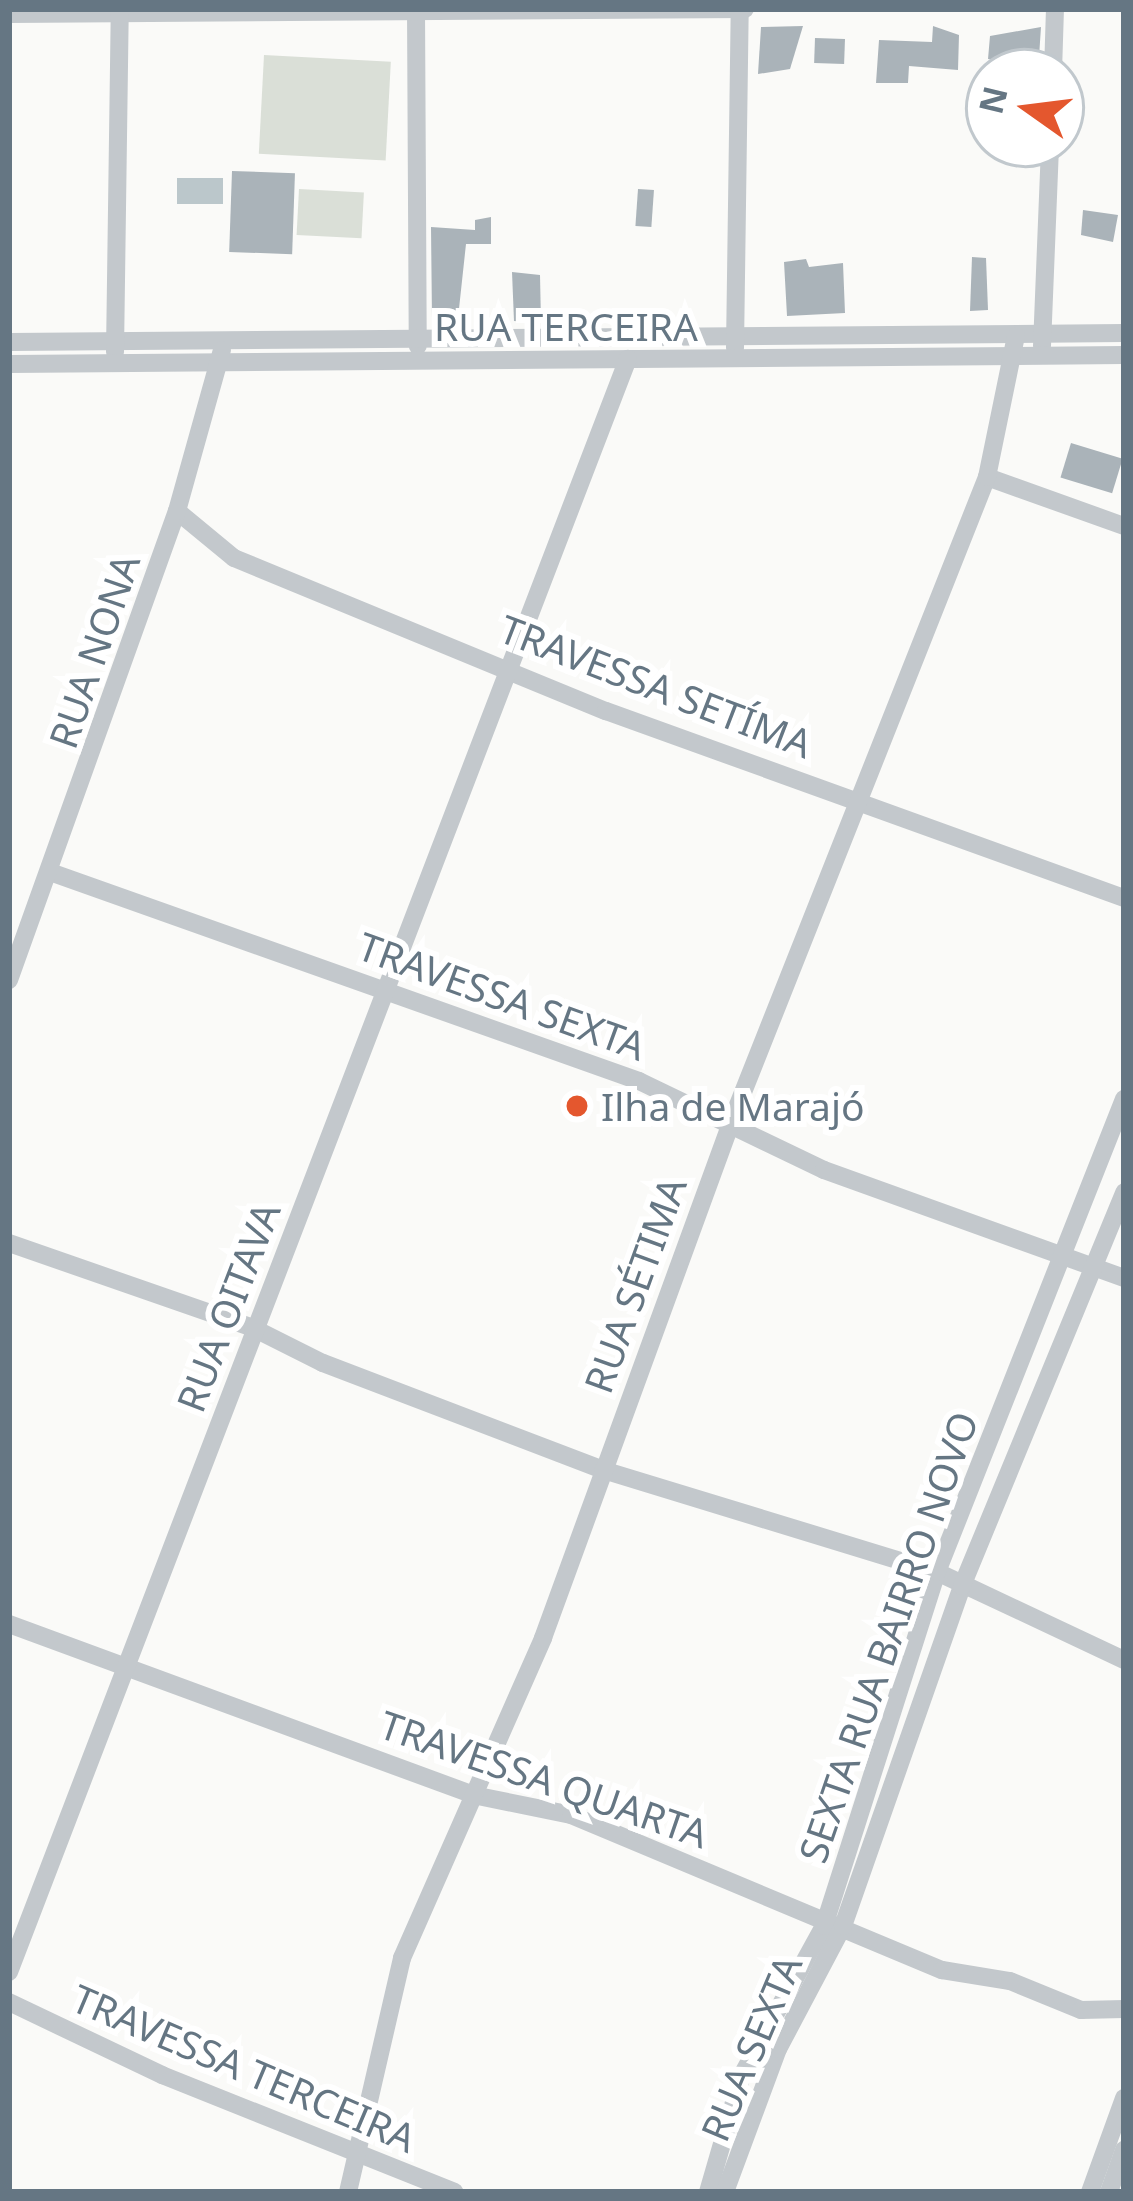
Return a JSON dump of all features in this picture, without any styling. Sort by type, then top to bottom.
[{"type":"street","points":[[9,14],[742,9],[735,359]]},
{"type":"street","points":[[1054,48],[1055,9]]},
{"type":"street","points":[[416,10],[418,360]]},
{"type":"street","points":[[111,11],[114,362]]},
{"type":"street","points":[[1042,357],[1049,168]]},
{"type":"street","name":"RUA TERCEIRA","points":[[9,343],[1124,333]]},
{"type":"street","name":"RUA SÉTIMA","points":[[348,2192],[359,2157],[363,2106],[402,1958],[543,1638],[732,1120],[856,796],[987,477],[1017,359],[1016,336]]},
{"type":"street","name":"RUA NONA","points":[[9,980],[177,511],[224,339]]},
{"type":"street","name":"RUA TERCEIRA","points":[[9,364],[1124,356]]},
{"type":"street","name":"RUA OITAVA","points":[[9,1972],[253,1328],[514,667],[628,359]]},
{"type":"street","points":[[987,477],[1124,526]]},
{"type":"street","name":"TRAVESSA SETÍMA","points":[[177,511],[234,558],[514,667],[606,711],[856,796],[1124,898]]},
{"type":"street","name":"TRAVESSA SEXTA","points":[[50,872],[387,987],[732,1120],[824,1170],[1124,1278]]},
{"type":"street","name":"SEXTA RUA BAIRRO NOVO","points":[[708,2192],[742,2075],[834,1926],[937,1572],[1124,1099]]},
{"type":"street","name":"RUA SEXTA","points":[[725,2192],[778,2049],[834,1926],[962,1586],[1124,1192]]},
{"type":"street","points":[[9,1244],[253,1328],[323,1364],[603,1470],[937,1572],[1124,1660]]},
{"type":"street","name":"TRAVESSA QUARTA","points":[[9,1624],[472,1795],[571,1815],[942,1970],[1010,1981],[1081,2010],[1124,2008]]},
{"type":"street","name":"TRAVESSA TERCEIRA","points":[[9,2002],[359,2157],[454,2192]]},
{"type":"street","points":[[1090,2192],[1124,2098]]},
{"type":"street","points":[[1109,2192],[1124,2150]]},
{"type":"shaded area","points":[[264,55],[391,62],[386,161],[259,154]]},
{"type":"shaded area","points":[[177,178],[223,178],[223,204],[177,204]]},
{"type":"shaded area","points":[[299,189],[364,192],[362,238],[297,235]]},
{"type":"building","points":[[803,26],[790,69],[758,74],[761,27]]},
{"type":"building","points":[[933,26],[959,35],[958,70],[909,66],[908,83],[876,83],[879,40],[932,42]]},
{"type":"building","points":[[1041,27],[1040,48],[989,48],[990,36]]},
{"type":"building","points":[[815,38],[845,39],[844,64],[814,63]]},
{"type":"building","points":[[232,171],[295,173],[292,254],[229,252]]},
{"type":"building","points":[[638,189],[654,190],[651,227],[635,226]]},
{"type":"building","points":[[1083,210],[1118,215],[1113,242],[1081,235]]},
{"type":"building","points":[[491,217],[491,244],[466,244],[458,318],[432,320],[431,227],[475,230],[475,220]]},
{"type":"building","points":[[972,257],[986,258],[988,310],[970,311]]},
{"type":"building","points":[[806,259],[809,267],[843,263],[845,313],[787,316],[784,262]]},
{"type":"building","points":[[512,272],[540,275],[541,323],[514,321]]},
{"type":"building","points":[[1071,443],[1123,459],[1112,493],[1060,477]]},
{"type":"place","name":"Ilha de Marajó","points":[[577,1106]]}]
